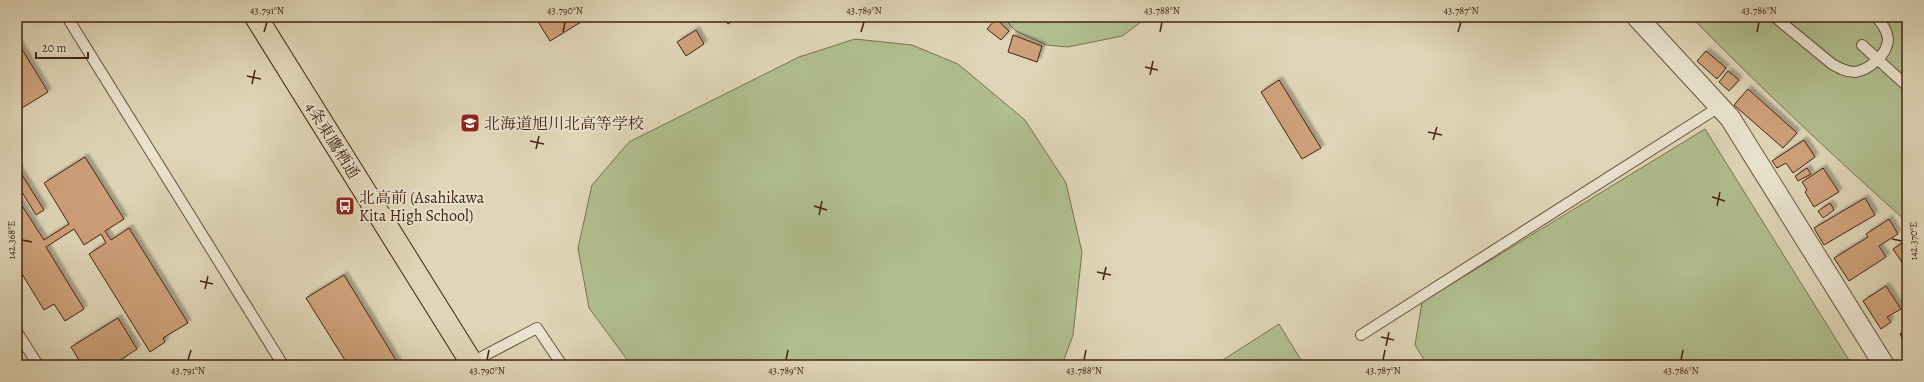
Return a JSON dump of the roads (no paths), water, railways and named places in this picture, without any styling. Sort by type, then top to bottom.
[{"type":"highway","name":"4条東鷹栖通","points":[[256,17],[473,364]]},
{"type":"street","points":[[1637,17],[1730,118],[1884,365]]},
{"type":"lane","points":[[67,17],[283,365]]},
{"type":"lane","points":[[1775,17],[1832,64],[1842,69],[1854,72],[1864,69],[1877,60],[1886,48],[1888,40],[1886,31],[1876,17]]},
{"type":"lane","points":[[1862,45],[1907,86]]},
{"type":"lane","points":[[1361,334],[1719,107]]},
{"type":"lane","points":[[473,364],[537,328],[562,365]]},
{"type":"lane","points":[[17,332],[38,365]]},
{"type":"place","name":"北海道旭川北高等学校","points":[[470,123]]},
{"type":"place","name":"北高前 (Asahikawa Kita High School)","points":[[345,206]]}]
